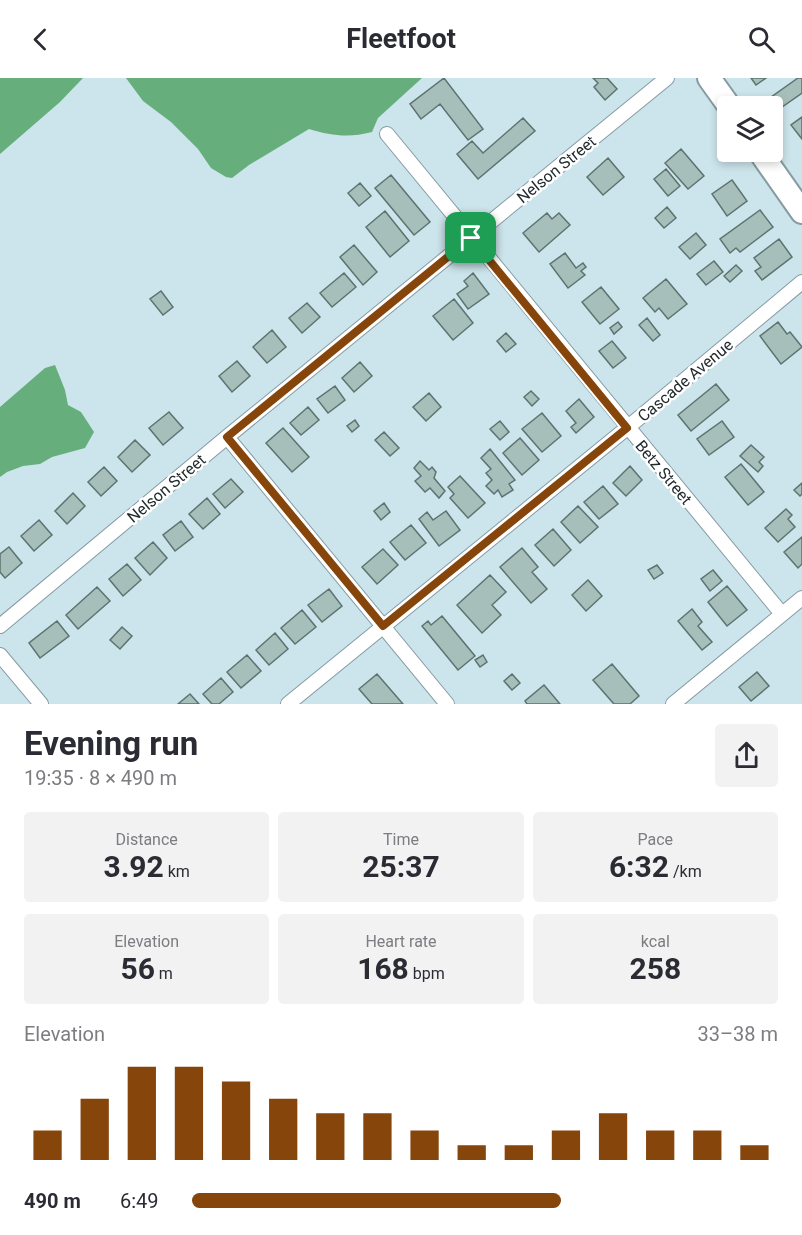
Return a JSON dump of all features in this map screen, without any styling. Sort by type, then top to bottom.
[{"type":"main road","points":[[709,78],[722,96]]},
{"type":"main road","points":[[767,162],[802,212]]},
{"type":"street","name":"Nelson Street","points":[[0,626],[227,437],[667,78]]},
{"type":"street","name":"Betz Street","points":[[387,134],[782,614]]},
{"type":"street","name":"Cascade Avenue","points":[[288,704],[802,282]]},
{"type":"street","points":[[227,437],[447,704]]},
{"type":"street","points":[[673,704],[802,598]]},
{"type":"street","points":[[0,655],[41,704]]},
{"type":"green space","points":[[0,78],[83,78],[60,102],[0,154]]},
{"type":"green space","points":[[126,78],[422,78],[378,118],[372,132],[340,135],[309,129],[249,165],[232,178],[211,168],[198,149],[171,122],[143,101]]},
{"type":"green space","points":[[55,365],[68,405],[81,412],[94,432],[85,448],[52,457],[40,464],[23,466],[0,477],[0,407],[45,368]]},
{"type":"building","points":[[444,78],[483,129],[468,140],[440,104],[421,119],[410,104]]},
{"type":"building","points":[[593,78],[607,78],[617,89],[605,100],[594,87],[598,83]]},
{"type":"building","points":[[751,78],[766,78],[756,85]]},
{"type":"building","points":[[798,78],[802,78],[802,93],[783,106],[783,96],[773,96]]},
{"type":"building","points":[[802,117],[802,139],[791,125]]},
{"type":"building","points":[[523,118],[535,131],[478,179],[457,154],[472,141],[483,153]]},
{"type":"building","points":[[681,149],[704,176],[688,189],[665,163]]},
{"type":"building","points":[[608,158],[624,177],[603,195],[587,177]]},
{"type":"building","points":[[666,169],[680,186],[668,196],[654,179]]},
{"type":"building","points":[[391,175],[430,222],[414,235],[375,188]]},
{"type":"building","points":[[732,180],[747,201],[727,216],[712,194]]},
{"type":"building","points":[[360,183],[371,196],[359,206],[348,193]]},
{"type":"building","points":[[667,207],[676,218],[664,228],[655,218]]},
{"type":"building","points":[[760,210],[773,227],[740,252],[736,248],[730,253],[720,239]]},
{"type":"building","points":[[385,211],[409,241],[390,257],[366,227]]},
{"type":"building","points":[[547,213],[552,219],[559,213],[570,225],[539,252],[523,233]]},
{"type":"building","points":[[696,233],[706,245],[690,259],[679,247]]},
{"type":"building","points":[[779,239],[792,257],[762,280],[755,271],[761,267],[754,258]]},
{"type":"building","points":[[354,245],[377,272],[363,285],[340,257]]},
{"type":"building","points":[[565,253],[576,268],[583,263],[586,267],[581,271],[585,275],[568,288],[550,264]]},
{"type":"building","points":[[714,261],[723,272],[706,285],[697,274]]},
{"type":"building","points":[[736,265],[742,271],[730,282],[724,276]]},
{"type":"building","points":[[344,273],[356,287],[332,307],[320,293]]},
{"type":"building","points":[[473,273],[489,294],[468,309],[457,294],[468,286],[464,281]]},
{"type":"building","points":[[666,279],[687,304],[668,319],[659,308],[655,312],[643,298]]},
{"type":"building","points":[[601,287],[619,309],[600,324],[582,302]]},
{"type":"building","points":[[161,291],[173,307],[163,315],[150,299]]},
{"type":"building","points":[[454,299],[473,323],[453,340],[433,316]]},
{"type":"building","points":[[307,303],[320,317],[302,333],[289,318]]},
{"type":"building","points":[[647,318],[660,335],[653,341],[639,325]]},
{"type":"building","points":[[618,322],[622,327],[614,334],[610,328]]},
{"type":"building","points":[[778,322],[787,334],[790,332],[802,347],[781,364],[760,336]]},
{"type":"building","points":[[272,330],[286,347],[267,363],[253,347]]},
{"type":"building","points":[[506,333],[516,344],[506,352],[497,341]]},
{"type":"building","points":[[612,341],[626,358],[613,368],[599,351]]},
{"type":"building","points":[[237,361],[250,376],[232,392],[219,376]]},
{"type":"building","points":[[360,362],[372,376],[354,392],[342,378]]},
{"type":"building","points":[[716,384],[729,400],[691,431],[678,415]]},
{"type":"building","points":[[335,386],[345,400],[328,413],[317,399]]},
{"type":"building","points":[[531,391],[539,399],[532,406],[524,397]]},
{"type":"building","points":[[429,393],[441,407],[426,421],[413,407]]},
{"type":"building","points":[[579,399],[594,417],[576,433],[571,427],[576,423],[566,411]]},
{"type":"building","points":[[308,407],[319,420],[301,435],[290,423]]},
{"type":"building","points":[[169,412],[183,428],[163,445],[149,428]]},
{"type":"building","points":[[542,413],[561,436],[542,452],[522,429]]},
{"type":"building","points":[[355,420],[359,426],[352,432],[347,426]]},
{"type":"building","points":[[500,421],[509,432],[500,440],[490,429]]},
{"type":"building","points":[[722,421],[734,437],[709,455],[697,439]]},
{"type":"building","points":[[283,428],[309,457],[292,472],[266,443]]},
{"type":"building","points":[[384,432],[399,448],[390,456],[375,440]]},
{"type":"building","points":[[520,438],[539,460],[522,475],[503,453]]},
{"type":"building","points":[[135,440],[150,455],[132,472],[118,457]]},
{"type":"building","points":[[751,445],[764,457],[759,462],[763,466],[758,472],[740,456]]},
{"type":"building","points":[[490,449],[515,480],[509,484],[513,490],[502,497],[498,490],[494,494],[486,486],[492,480],[486,473],[491,469],[481,458]]},
{"type":"building","points":[[420,461],[429,470],[432,467],[436,472],[434,478],[445,491],[439,498],[430,488],[425,492],[415,481],[421,476],[414,468]]},
{"type":"building","points":[[741,464],[764,492],[748,505],[725,477]]},
{"type":"building","points":[[630,466],[642,480],[626,496],[613,483]]},
{"type":"building","points":[[104,467],[117,481],[101,496],[88,482]]},
{"type":"building","points":[[460,476],[485,503],[468,518],[450,498],[454,494],[448,487]]},
{"type":"building","points":[[231,479],[243,492],[225,508],[213,494]]},
{"type":"building","points":[[802,483],[802,494],[800,496],[794,490]]},
{"type":"building","points":[[603,486],[618,504],[599,519],[584,502]]},
{"type":"building","points":[[73,493],[85,506],[67,524],[55,511]]},
{"type":"building","points":[[207,498],[220,514],[203,529],[189,514]]},
{"type":"building","points":[[384,503],[390,512],[381,520],[374,511]]},
{"type":"building","points":[[578,506],[598,527],[580,543],[561,522]]},
{"type":"building","points":[[786,509],[792,515],[788,519],[795,527],[778,542],[765,528]]},
{"type":"building","points":[[446,511],[460,530],[439,546],[419,519],[427,512],[433,520]]},
{"type":"building","points":[[39,520],[52,535],[34,551],[21,536]]},
{"type":"building","points":[[181,521],[193,537],[175,551],[163,535]]},
{"type":"building","points":[[411,525],[426,543],[405,560],[390,542]]},
{"type":"building","points":[[553,529],[571,550],[554,566],[535,545]]},
{"type":"building","points":[[802,537],[802,564],[798,568],[784,552]]},
{"type":"building","points":[[153,542],[167,558],[150,575],[135,558]]},
{"type":"building","points":[[9,547],[22,563],[5,578],[0,572],[0,554]]},
{"type":"building","points":[[522,548],[538,567],[532,572],[547,589],[531,603],[500,567]]},
{"type":"building","points":[[383,549],[398,565],[377,584],[362,567]]},
{"type":"building","points":[[127,564],[141,580],[123,596],[109,579]]},
{"type":"building","points":[[657,565],[663,573],[654,579],[648,570]]},
{"type":"building","points":[[713,570],[722,581],[710,591],[701,579]]},
{"type":"building","points":[[490,575],[506,592],[492,605],[501,615],[482,633],[457,605]]},
{"type":"building","points":[[588,580],[602,596],[586,611],[572,595]]},
{"type":"building","points":[[727,586],[747,610],[727,626],[708,602]]},
{"type":"building","points":[[97,587],[110,601],[78,629],[66,615]]},
{"type":"building","points":[[329,589],[342,606],[322,622],[308,605]]},
{"type":"building","points":[[692,609],[702,622],[698,626],[712,642],[702,650],[678,621]]},
{"type":"building","points":[[302,610],[316,627],[295,644],[281,628]]},
{"type":"building","points":[[442,616],[475,656],[458,670],[422,626],[428,621],[431,625]]},
{"type":"building","points":[[57,621],[69,636],[40,658],[29,643]]},
{"type":"building","points":[[122,627],[132,636],[120,649],[110,640]]},
{"type":"building","points":[[275,633],[288,649],[269,665],[256,650]]},
{"type":"building","points":[[247,655],[261,671],[241,688],[227,672]]},
{"type":"building","points":[[483,655],[487,662],[480,667],[475,660]]},
{"type":"building","points":[[612,664],[639,696],[630,704],[614,704],[593,680]]},
{"type":"building","points":[[757,672],[769,686],[751,701],[739,687]]},
{"type":"building","points":[[377,674],[403,704],[372,704],[359,689]]},
{"type":"building","points":[[512,674],[520,683],[512,690],[504,681]]},
{"type":"building","points":[[221,678],[233,692],[219,704],[212,704],[203,694]]},
{"type":"building","points":[[544,685],[560,704],[527,704],[525,701]]},
{"type":"building","points":[[190,694],[199,704],[178,704]]},
{"type":"route","points":[[471,238],[627,428],[383,626],[227,437],[471,238]]}]
